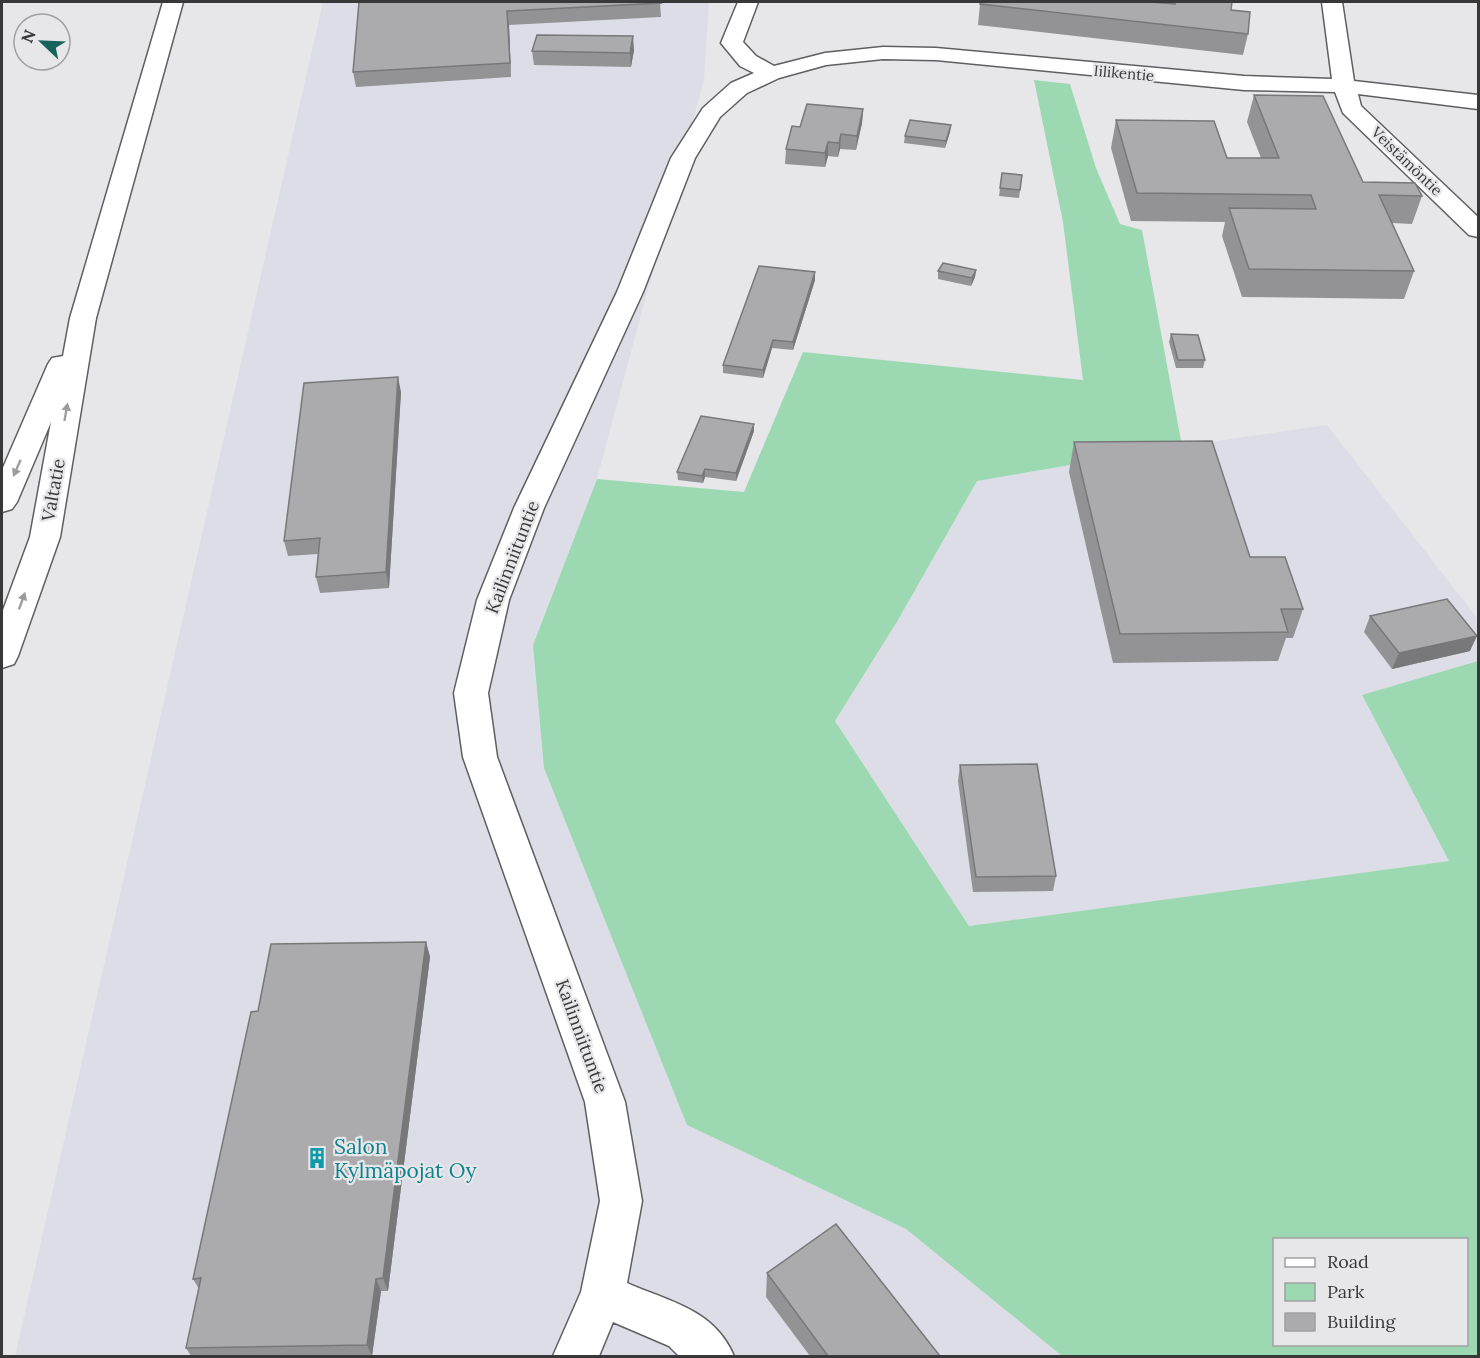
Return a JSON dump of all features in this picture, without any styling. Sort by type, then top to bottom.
[{"type":"street","name":"Valtatie","points":[[2,656],[45,537],[82,318],[173,2]]},
{"type":"street","points":[[748,2],[732,43],[748,61],[771,73]]},
{"type":"street","name":"Veistämöntie","points":[[1332,2],[1344,86],[1351,108],[1479,230]]},
{"type":"street","name":"Iilikentie","points":[[771,73],[825,59],[883,53],[936,54],[1244,83],[1344,86],[1479,102]]},
{"type":"street","name":"Kailinniituntie","points":[[576,1356],[603,1294],[621,1201],[605,1102],[480,757],[471,693],[493,600],[525,518],[630,291],[683,158],[711,113],[739,88],[771,73]]},
{"type":"street","name":"Valtatie","points":[[2,502],[82,318]]},
{"type":"street","points":[[603,1294],[653,1318],[684,1329],[711,1356]]},
{"type":"shaded area","points":[[323,2],[709,2],[704,80],[597,479],[533,644],[687,1125],[906,1229],[1062,1356],[15,1356]]},
{"type":"shaded area","points":[[1327,425],[1478,619],[1478,661],[1362,696],[1449,861],[969,926],[835,721],[898,620],[977,481],[1182,446]]},
{"type":"green space","points":[[1034,80],[1070,84],[1096,168],[1120,224],[1142,230],[1182,446],[977,481],[898,620],[835,721],[969,926],[1449,861],[1362,695],[1478,661],[1478,1356],[1062,1356],[906,1229],[687,1125],[544,768],[533,645],[597,479],[744,492],[803,352],[1083,380],[1063,222]]},
{"type":"building","points":[[359,2],[661,3],[507,11],[510,63],[353,72]]},
{"type":"building","points":[[981,2],[1175,4],[1175,2],[1232,2],[1231,10],[1250,12],[1248,34],[980,4]]},
{"type":"building","points":[[537,35],[633,36],[630,53],[532,51]]},
{"type":"building","points":[[1254,95],[1323,96],[1363,182],[1415,183],[1422,196],[1379,195],[1414,271],[1249,269],[1229,208],[1316,209],[1311,195],[1137,193],[1116,120],[1214,121],[1227,158],[1279,158]]},
{"type":"building","points":[[807,104],[863,109],[857,136],[841,134],[839,143],[828,142],[825,153],[786,149],[792,126],[800,127]]},
{"type":"building","points":[[910,120],[951,125],[946,141],[905,136]]},
{"type":"building","points":[[1002,173],[1022,175],[1020,190],[1000,188]]},
{"type":"building","points":[[943,263],[976,270],[972,278],[938,271]]},
{"type":"building","points":[[759,266],[815,272],[793,342],[773,340],[763,370],[723,365]]},
{"type":"building","points":[[1171,334],[1198,335],[1205,360],[1178,360]]},
{"type":"building","points":[[398,377],[386,572],[316,577],[320,538],[284,541],[304,383]]},
{"type":"building","points":[[701,416],[754,424],[736,473],[705,469],[702,476],[677,472]]},
{"type":"building","points":[[1212,441],[1250,557],[1285,557],[1303,609],[1281,609],[1288,632],[1120,634],[1074,442]]},
{"type":"building","points":[[1447,599],[1477,636],[1399,653],[1370,616]]},
{"type":"building","points":[[1037,764],[1056,876],[976,877],[960,765]]},
{"type":"building","name":"Salon Kylmäpojat Oy","points":[[426,942],[383,1278],[376,1279],[367,1345],[186,1348],[201,1278],[193,1279],[251,1012],[258,1011],[271,944]]},
{"type":"building","points":[[836,1224],[940,1356],[828,1356],[767,1273]]},
{"type":"place","name":"Salon Kylmäpojat Oy","points":[[317,1158]]}]
